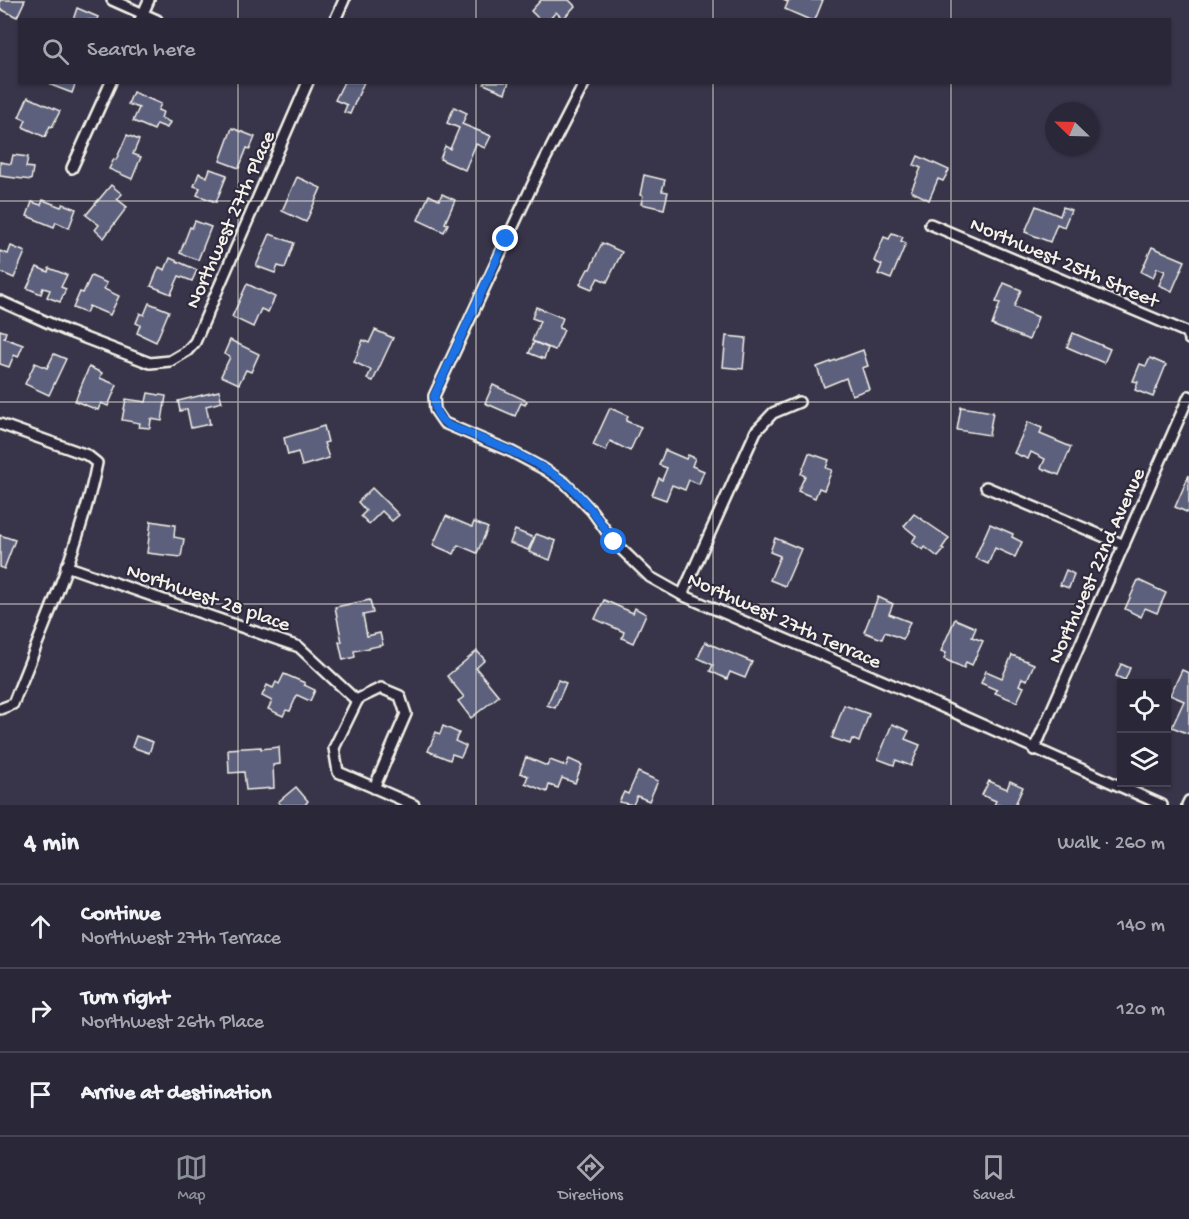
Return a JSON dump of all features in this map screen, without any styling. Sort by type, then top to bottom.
[{"type":"street","points":[[111,0],[142,16],[149,0]]},
{"type":"street","points":[[336,18],[344,0]]},
{"type":"street","points":[[72,168],[110,84]]},
{"type":"street","name":"Northwest 27th Place","points":[[0,301],[79,336],[150,363],[171,361],[187,351],[195,342],[307,84]]},
{"type":"street","name":"Northwest 27th Terrace","points":[[584,84],[486,281],[434,396],[435,410],[444,423],[512,452],[565,483],[592,512],[614,542],[650,576],[682,595],[904,690],[1034,750],[1162,805]]},
{"type":"street","name":"Northwest 25th Street","points":[[930,224],[1187,335]]},
{"type":"street","name":"Northwest 22nd Avenue","points":[[1034,750],[1189,396]]},
{"type":"street","points":[[682,595],[756,431],[773,413],[799,402]]},
{"type":"street","points":[[0,424],[87,455],[97,463],[93,483],[66,566],[13,704],[0,709]]},
{"type":"street","points":[[986,487],[1124,545]]},
{"type":"street","name":"Northwest 28 place","points":[[66,566],[299,647],[357,701]]},
{"type":"street","points":[[374,788],[406,714],[400,696],[381,688],[358,699],[334,748],[338,772],[374,788],[414,805]]},
{"type":"building","points":[[0,0],[25,0],[17,17],[0,9]]},
{"type":"building","points":[[541,0],[569,0],[575,6],[564,18],[556,12],[551,18],[538,18],[531,11]]},
{"type":"building","points":[[783,0],[823,0],[816,18],[805,18],[785,9],[788,2]]},
{"type":"building","points":[[77,8],[98,17],[98,18],[74,18]]},
{"type":"building","points":[[51,84],[75,84],[72,93]]},
{"type":"building","points":[[343,84],[363,84],[350,114],[344,112],[347,105],[335,100]]},
{"type":"building","points":[[484,84],[508,84],[505,93]]},
{"type":"building","points":[[133,92],[161,104],[158,110],[163,112],[161,118],[170,122],[167,128],[157,124],[154,130],[133,121],[139,108],[128,104]]},
{"type":"building","points":[[28,97],[60,111],[45,137],[23,127],[26,120],[19,117]]},
{"type":"building","points":[[454,107],[467,113],[462,124],[491,136],[485,148],[476,144],[465,170],[440,159],[445,146],[450,149],[459,128],[447,123]]},
{"type":"building","points":[[232,128],[255,137],[250,149],[247,148],[239,168],[220,161]]},
{"type":"building","points":[[127,135],[139,140],[133,154],[141,157],[132,179],[109,169],[114,159],[116,160]]},
{"type":"building","points":[[13,155],[28,157],[26,167],[33,168],[31,180],[0,176],[0,162],[11,164]]},
{"type":"building","points":[[918,156],[949,170],[943,181],[938,179],[929,200],[911,191],[921,168],[914,165]]},
{"type":"building","points":[[210,169],[227,175],[216,202],[197,195],[200,188],[194,186],[199,173],[207,177]]},
{"type":"building","points":[[644,175],[665,180],[662,191],[668,192],[664,209],[641,204],[643,196],[640,195]]},
{"type":"building","points":[[297,177],[321,188],[306,222],[282,211]]},
{"type":"building","points":[[111,185],[122,194],[117,199],[127,207],[104,238],[95,230],[99,225],[86,215]]},
{"type":"building","points":[[442,194],[455,200],[445,223],[448,224],[444,232],[418,220],[429,195],[439,200]]},
{"type":"building","points":[[43,200],[61,207],[63,204],[76,209],[69,228],[56,222],[54,227],[27,216],[32,202],[41,205]]},
{"type":"building","points":[[1036,206],[1060,216],[1063,207],[1071,210],[1064,227],[1057,224],[1050,242],[1025,232]]},
{"type":"building","points":[[195,221],[211,227],[198,260],[180,253],[190,227],[192,228]]},
{"type":"building","points":[[892,233],[903,237],[901,241],[906,243],[891,279],[878,274],[882,265],[874,261],[884,237],[889,239]]},
{"type":"building","points":[[270,234],[294,243],[285,268],[278,266],[275,273],[256,266]]},
{"type":"building","points":[[602,243],[622,252],[607,282],[598,278],[592,289],[580,284]]},
{"type":"building","points":[[11,246],[25,252],[14,278],[0,272],[0,251],[8,254]]},
{"type":"building","points":[[1152,247],[1185,261],[1172,291],[1159,285],[1165,271],[1157,268],[1153,278],[1141,272]]},
{"type":"building","points":[[170,258],[197,270],[192,281],[179,276],[171,294],[151,286],[159,267],[165,270]]},
{"type":"building","points":[[37,267],[48,272],[49,268],[67,275],[61,287],[66,289],[60,302],[47,297],[50,290],[43,288],[41,294],[27,288]]},
{"type":"building","points":[[91,276],[107,283],[104,289],[119,296],[110,315],[89,306],[86,313],[73,308]]},
{"type":"building","points":[[1004,283],[1021,290],[1014,307],[1038,317],[1029,340],[992,325],[1000,303],[996,302]]},
{"type":"building","points":[[247,284],[275,297],[268,312],[261,309],[253,327],[232,317]]},
{"type":"building","points":[[149,303],[169,311],[156,342],[137,333],[140,325],[136,323],[140,313],[144,315]]},
{"type":"building","points":[[536,307],[563,318],[559,328],[564,330],[555,350],[532,341],[540,321],[532,318]]},
{"type":"building","points":[[0,330],[6,332],[4,338],[23,345],[18,357],[14,355],[9,367],[0,364]]},
{"type":"building","points":[[375,330],[393,338],[373,381],[367,379],[371,370],[354,362],[363,340],[369,343]]},
{"type":"building","points":[[1073,333],[1110,349],[1104,363],[1067,347]]},
{"type":"building","points":[[726,336],[746,338],[743,369],[723,367]]},
{"type":"building","points":[[230,340],[259,354],[251,372],[246,370],[239,384],[221,376],[230,357],[224,354]]},
{"type":"building","points":[[534,342],[548,348],[544,359],[529,353]]},
{"type":"building","points":[[863,350],[868,366],[862,368],[869,389],[852,395],[846,378],[824,387],[817,367]]},
{"type":"building","points":[[54,354],[66,359],[49,395],[25,384],[35,363],[47,368]]},
{"type":"building","points":[[1150,358],[1166,365],[1153,397],[1135,390],[1138,382],[1133,381],[1140,364],[1146,366]]},
{"type":"building","points":[[89,367],[102,373],[100,378],[117,385],[108,406],[101,403],[98,410],[75,401]]},
{"type":"building","points":[[493,385],[527,401],[525,405],[521,403],[515,416],[485,403]]},
{"type":"building","points":[[219,391],[222,402],[206,406],[210,424],[191,428],[187,409],[180,411],[178,401]]},
{"type":"building","points":[[148,393],[166,396],[162,421],[151,419],[150,428],[139,427],[140,423],[122,420],[126,399],[146,402]]},
{"type":"building","points":[[961,407],[993,412],[989,435],[957,430]]},
{"type":"building","points":[[610,408],[628,416],[626,421],[641,427],[630,451],[610,441],[606,451],[593,445]]},
{"type":"building","points":[[1028,422],[1042,428],[1040,434],[1071,447],[1059,475],[1041,468],[1045,459],[1031,452],[1028,459],[1014,453]]},
{"type":"building","points":[[324,426],[328,442],[324,443],[329,458],[302,466],[298,452],[288,455],[284,438]]},
{"type":"building","points":[[665,450],[686,459],[688,455],[695,458],[692,466],[704,471],[699,484],[689,480],[685,490],[672,485],[666,500],[652,495],[659,478],[662,480],[667,468],[659,465]]},
{"type":"building","points":[[809,453],[829,460],[826,468],[832,470],[824,490],[819,488],[815,498],[798,491],[805,476],[801,474]]},
{"type":"building","points":[[1189,475],[1189,513],[1175,507]]},
{"type":"building","points":[[372,488],[399,515],[392,521],[382,511],[369,524],[361,516],[366,511],[358,502]]},
{"type":"building","points":[[914,514],[949,538],[938,557],[925,547],[923,550],[912,542],[916,536],[904,526]]},
{"type":"building","points":[[446,516],[472,527],[474,522],[488,528],[477,553],[458,545],[454,554],[433,545]]},
{"type":"building","points":[[151,521],[175,525],[174,537],[184,539],[181,557],[147,553]]},
{"type":"building","points":[[990,524],[1013,534],[1012,537],[1022,542],[1015,557],[995,548],[988,564],[975,558]]},
{"type":"building","points":[[515,530],[534,538],[528,550],[510,543]]},
{"type":"building","points":[[536,534],[556,541],[550,560],[529,552]]},
{"type":"building","points":[[0,535],[15,540],[4,569],[0,567]]},
{"type":"building","points":[[775,538],[801,549],[785,586],[770,580],[780,556],[770,552]]},
{"type":"building","points":[[1066,570],[1074,574],[1069,588],[1060,585]]},
{"type":"building","points":[[1138,580],[1166,593],[1157,613],[1145,608],[1141,617],[1125,609]]},
{"type":"building","points":[[878,597],[893,604],[889,614],[910,622],[903,639],[885,632],[882,639],[864,632]]},
{"type":"building","points":[[370,600],[373,613],[363,615],[367,636],[380,633],[383,645],[354,651],[355,657],[343,660],[335,607]]},
{"type":"building","points":[[604,600],[633,613],[635,608],[646,614],[633,643],[622,638],[624,632],[595,619]]},
{"type":"building","points":[[955,619],[976,628],[972,637],[983,641],[972,665],[966,662],[964,668],[944,659],[946,653],[941,651]]},
{"type":"building","points":[[705,642],[752,662],[745,678],[730,672],[727,679],[710,671],[713,665],[698,658]]},
{"type":"building","points":[[477,651],[485,660],[476,668],[499,696],[471,718],[458,701],[464,697],[447,676]]},
{"type":"building","points":[[1012,655],[1034,664],[1027,680],[1022,678],[1019,685],[1024,687],[1017,702],[995,693],[997,690],[981,683],[986,671],[1002,678]]},
{"type":"building","points":[[1121,664],[1130,668],[1125,679],[1116,676]]},
{"type":"building","points":[[1182,670],[1189,673],[1189,734],[1172,727],[1184,701],[1171,695]]},
{"type":"building","points":[[284,674],[315,690],[310,701],[297,695],[290,711],[286,710],[283,716],[268,709],[272,701],[262,696],[267,685],[273,688],[276,682],[279,684]]},
{"type":"building","points":[[558,680],[566,683],[555,708],[547,705]]},
{"type":"building","points":[[844,705],[869,714],[859,742],[852,739],[850,744],[832,738]]},
{"type":"building","points":[[892,724],[909,731],[905,739],[920,745],[911,766],[896,760],[894,765],[878,759]]},
{"type":"building","points":[[443,726],[459,733],[455,741],[466,746],[461,757],[452,754],[450,760],[428,751],[436,732],[440,734]]},
{"type":"building","points":[[136,736],[153,742],[149,753],[132,747]]},
{"type":"building","points":[[261,747],[261,749],[279,747],[280,764],[273,765],[274,788],[246,790],[244,772],[229,773],[228,749]]},
{"type":"building","points":[[526,757],[547,766],[550,760],[566,766],[569,759],[582,765],[575,783],[562,778],[558,788],[549,785],[547,792],[525,783],[528,776],[520,773]]},
{"type":"building","points":[[638,772],[658,781],[649,801],[637,796],[633,805],[619,802],[624,792],[628,794]]},
{"type":"building","points":[[989,781],[1007,789],[1010,781],[1023,787],[1015,805],[994,805],[996,801],[982,795]]},
{"type":"building","points":[[296,787],[308,801],[305,805],[281,805],[278,802]]},
{"type":"route","points":[[506,239],[434,396],[435,410],[444,423],[451,427],[512,452],[565,483],[592,512],[614,542]]}]
